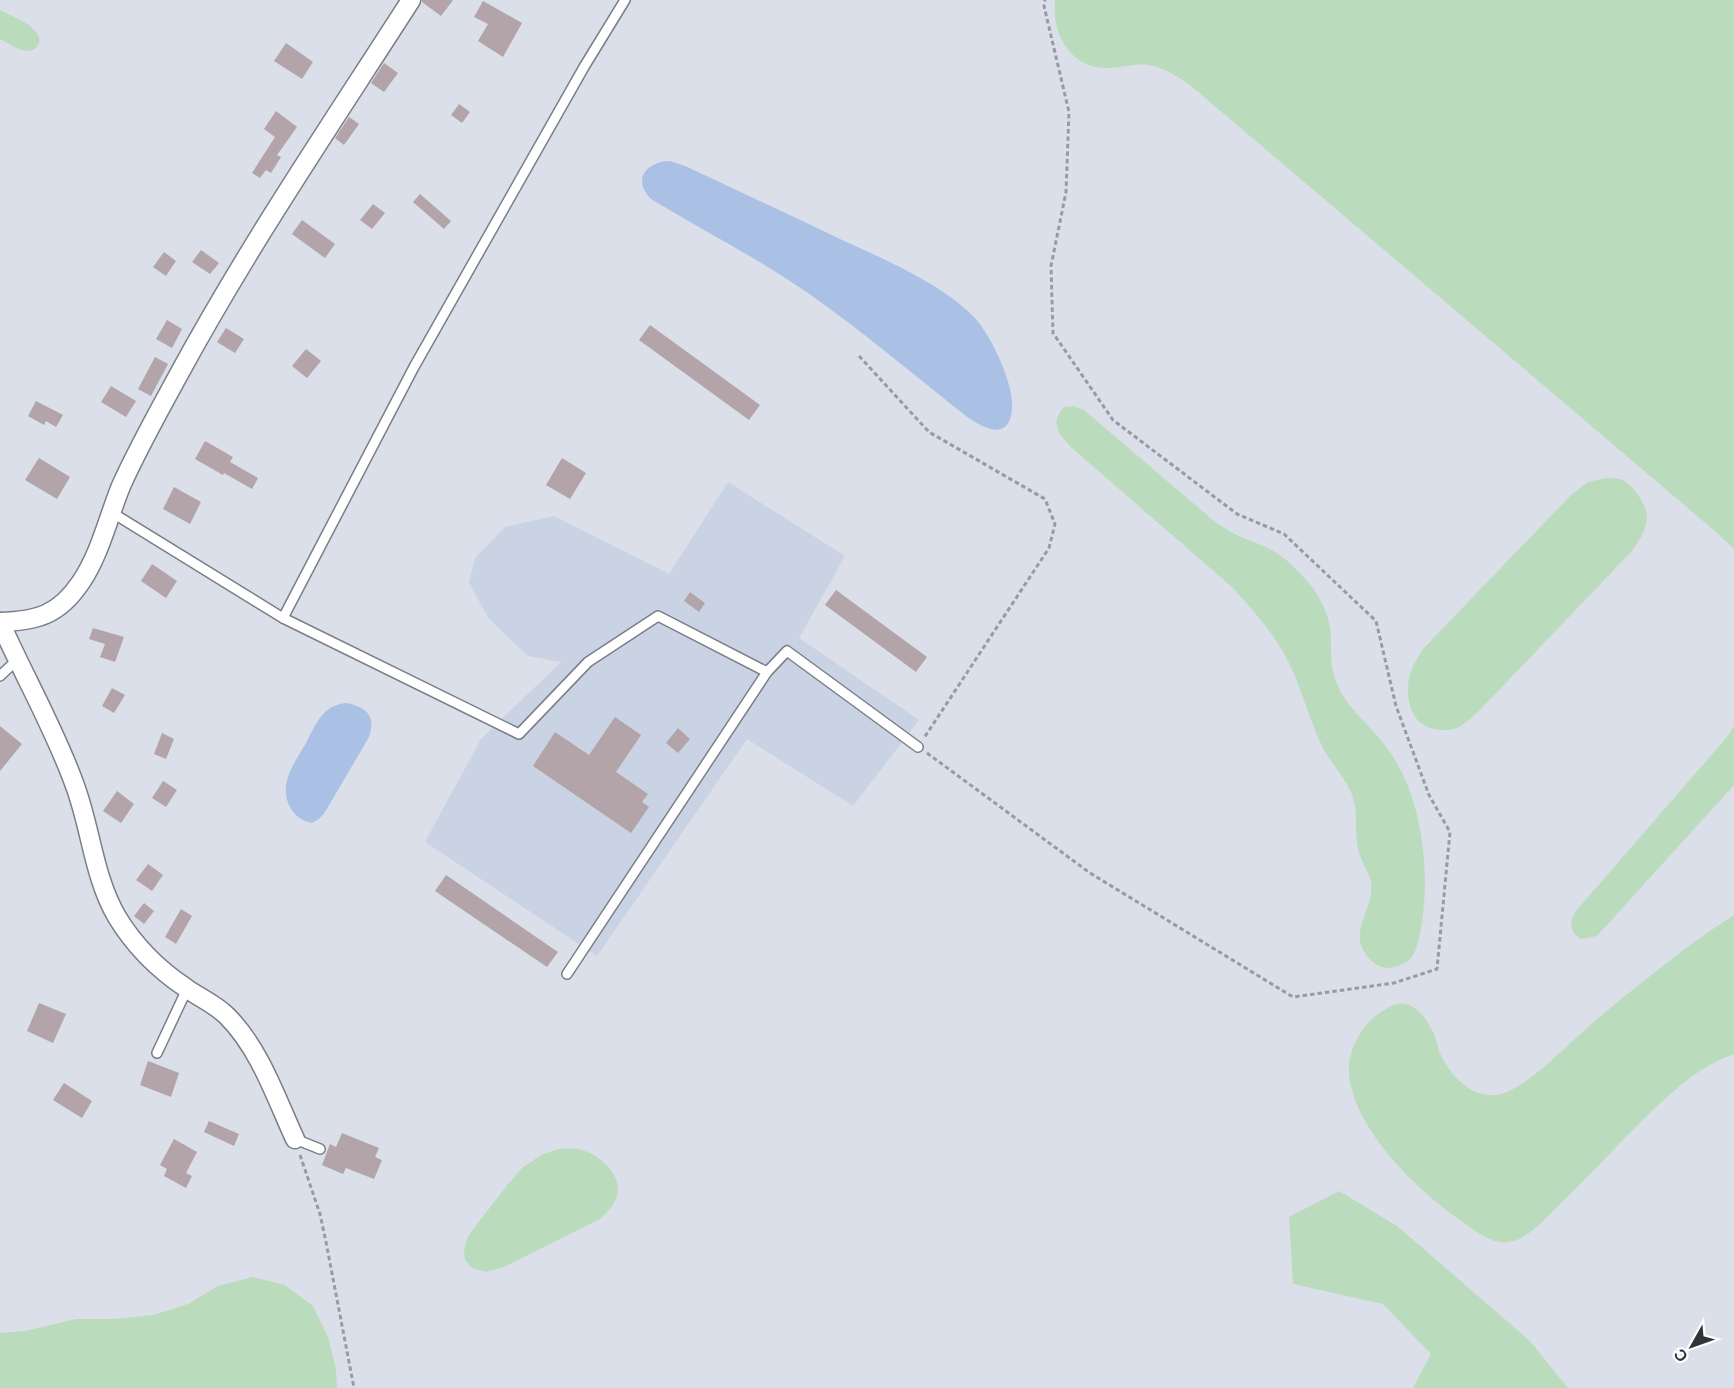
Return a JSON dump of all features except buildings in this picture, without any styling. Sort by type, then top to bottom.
[{"type":"street","points":[[294,1139],[259,1061],[244,1036],[227,1016],[167,975],[132,939],[117,917],[106,896],[75,784],[0,622],[26,621],[49,614],[81,583],[92,562],[136,455],[203,329],[261,233],[411,0]]},
{"type":"lane","points":[[283,618],[414,367],[584,67],[625,0]]},
{"type":"lane","points":[[111,512],[283,618],[519,734],[588,662],[658,616],[767,672]]},
{"type":"lane","points":[[567,974],[767,672],[787,651],[918,747]]},
{"type":"lane","points":[[0,676],[17,660]]},
{"type":"lane","points":[[157,1053],[187,989]]},
{"type":"lane","points":[[294,1139],[320,1149]]},
{"type":"path","points":[[859,356],[929,432],[1045,499],[1055,524],[1049,548],[918,747],[1090,873],[1293,997],[1394,982],[1437,969],[1450,832],[1429,795],[1396,706],[1376,621],[1284,534],[1237,514],[1113,420],[1053,333],[1051,266],[1066,192],[1069,112],[1044,6],[1045,0]]},
{"type":"path","points":[[294,1139],[320,1214],[354,1388]]},
{"type":"shaded area","points":[[728,482],[845,556],[799,638],[919,720],[853,806],[747,739],[597,956],[425,842],[481,739],[561,662],[528,656],[489,619],[469,583],[475,558],[505,527],[554,516],[669,574]]},
{"type":"green space","points":[[1055,0],[1734,0],[1734,549],[1190,85],[1155,66],[1097,67],[1080,61],[1062,41],[1055,17]]},
{"type":"green space","points":[[0,10],[33,28],[39,40],[35,49],[25,51],[0,39]]},
{"type":"green space","points":[[1073,406],[1084,410],[1214,521],[1270,549],[1284,559],[1317,594],[1329,621],[1332,666],[1337,684],[1350,706],[1391,753],[1408,787],[1419,824],[1425,881],[1423,909],[1415,952],[1404,963],[1389,968],[1379,966],[1367,956],[1361,944],[1361,927],[1370,900],[1371,882],[1358,850],[1353,799],[1348,786],[1322,746],[1294,673],[1282,650],[1266,626],[1233,588],[1063,438],[1057,429],[1057,419],[1064,407]]},
{"type":"green space","points":[[1606,478],[1625,482],[1634,490],[1645,507],[1647,518],[1645,528],[1633,549],[1468,721],[1454,729],[1442,730],[1425,726],[1411,710],[1408,695],[1411,672],[1423,649],[1571,495],[1588,482]]},
{"type":"green space","points":[[1734,726],[1734,785],[1597,936],[1581,939],[1574,933],[1571,926],[1576,911],[1727,737]]},
{"type":"green space","points":[[1734,915],[1734,1054],[1702,1070],[1673,1092],[1539,1225],[1524,1236],[1513,1241],[1502,1242],[1476,1232],[1425,1192],[1407,1174],[1389,1155],[1361,1114],[1349,1071],[1351,1054],[1366,1025],[1391,1006],[1410,1005],[1421,1013],[1429,1024],[1443,1060],[1455,1076],[1478,1093],[1496,1095],[1519,1086],[1531,1077],[1638,985]]},
{"type":"green space","points":[[558,1149],[587,1152],[609,1168],[618,1190],[613,1205],[600,1219],[504,1267],[486,1272],[472,1268],[465,1260],[464,1250],[468,1236],[522,1168],[541,1155]]},
{"type":"green space","points":[[1339,1191],[1397,1226],[1529,1340],[1568,1388],[1413,1388],[1431,1354],[1383,1304],[1293,1284],[1289,1217]]},
{"type":"green space","points":[[253,1277],[285,1285],[313,1306],[328,1337],[336,1369],[337,1388],[0,1388],[0,1333],[25,1331],[76,1319],[115,1319],[153,1315],[188,1304],[218,1286]]},
{"type":"water","points":[[670,161],[894,264],[929,283],[961,305],[981,325],[1000,360],[1012,398],[1012,408],[1007,424],[997,430],[984,427],[970,419],[808,293],[770,268],[651,199],[643,185],[644,173],[654,165]]},
{"type":"water","points":[[346,703],[359,707],[368,714],[371,723],[369,737],[325,812],[319,819],[312,823],[308,822],[290,807],[286,790],[289,774],[322,715],[333,707]]}]
